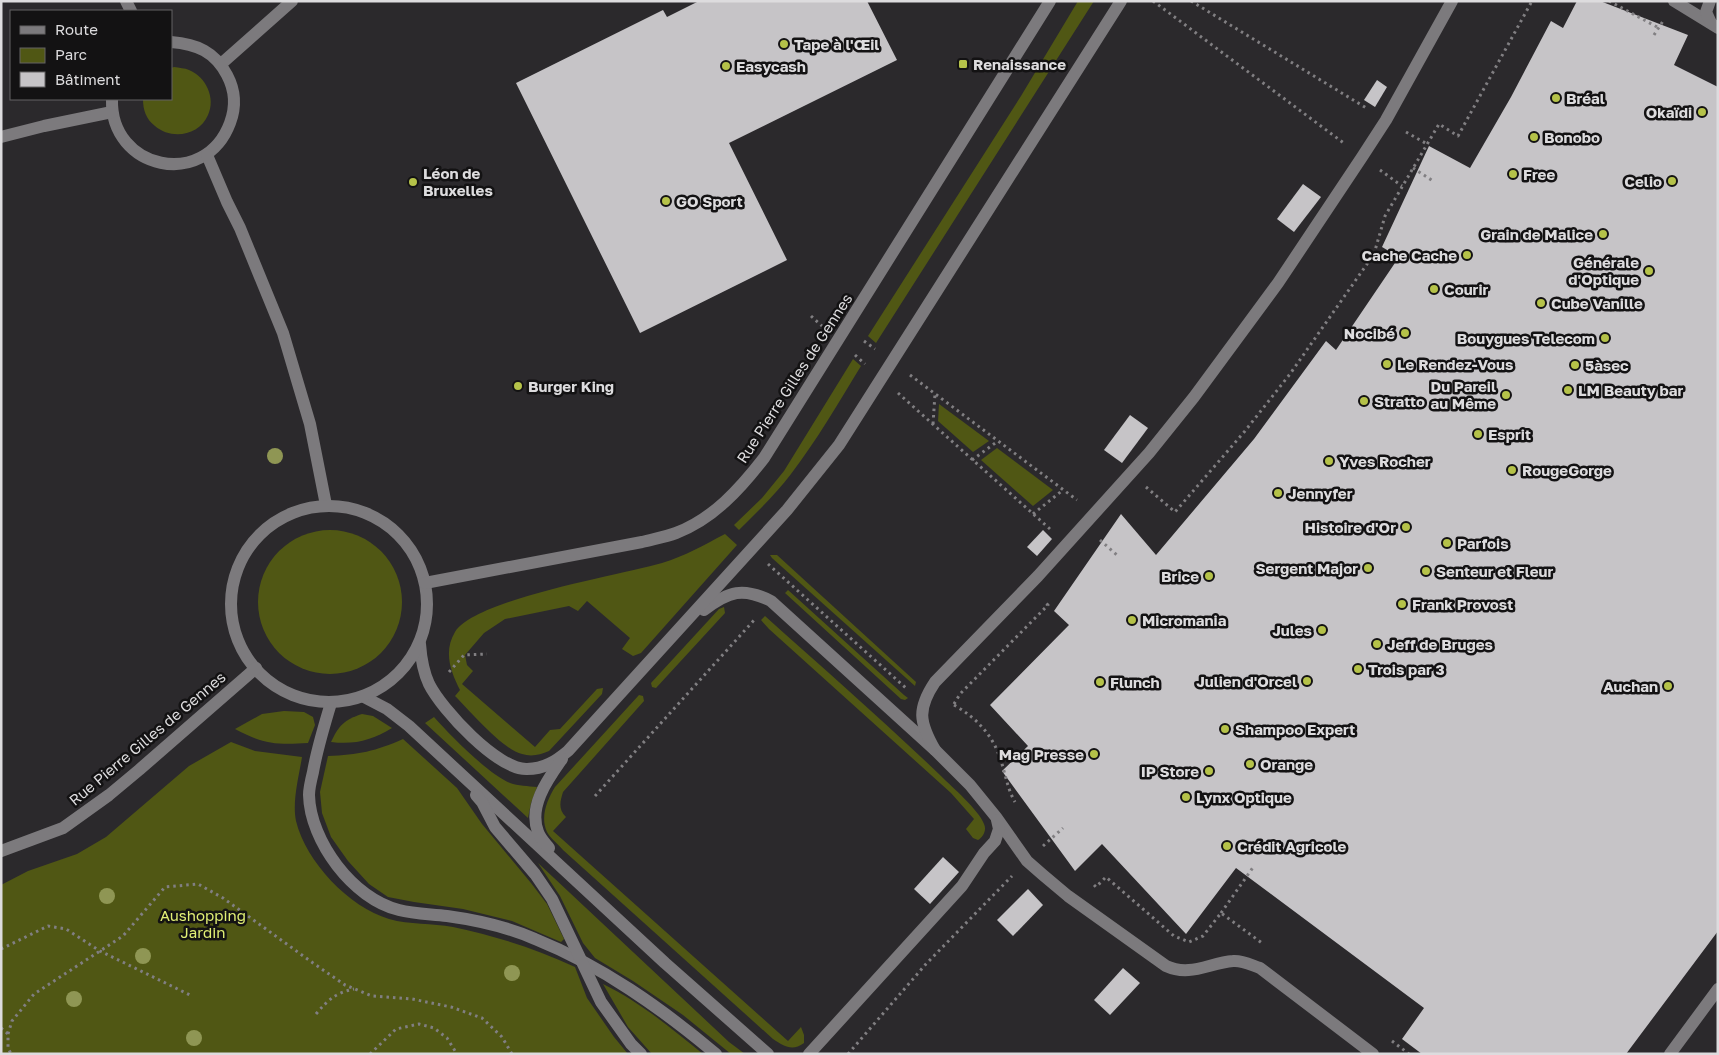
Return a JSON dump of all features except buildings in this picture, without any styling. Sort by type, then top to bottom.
[{"type":"street","points":[[221,64],[292,1]]},
{"type":"street","name":"Rue Pierre Gilles de Gennes","points":[[425,583],[642,542],[676,533],[712,513],[741,487],[764,458],[1050,1]]},
{"type":"street","points":[[569,874],[538,833],[536,823],[535,811],[551,774],[568,751],[818,474],[839,445],[1121,1]]},
{"type":"street","points":[[935,750],[925,733],[922,718],[925,697],[935,682],[1095,514],[1149,453],[1194,397],[1278,283],[1362,157],[1386,120],[1452,1]]},
{"type":"street","points":[[1674,1],[1714,25]]},
{"type":"street","points":[[1710,1],[1706,12],[1714,25]]},
{"type":"street","points":[[112,100],[112,112],[120,136],[137,154],[160,164],[185,164],[207,154],[225,136],[234,112],[233,86],[221,64],[206,51],[188,43],[172,42]]},
{"type":"street","points":[[1,137],[112,112]]},
{"type":"street","points":[[207,154],[283,333],[310,424],[326,505]]},
{"type":"street","points":[[420,644],[395,677],[364,697],[331,703],[293,697],[270,684],[242,652],[231,621],[232,584],[244,552],[276,520],[300,508],[326,505],[352,506],[384,522],[414,554],[425,583],[427,617],[420,644],[421,663],[430,685],[440,701],[470,735],[495,757],[512,767],[526,770],[543,767],[556,761],[568,751]]},
{"type":"street","points":[[673,636],[717,600],[736,593],[755,593],[771,601],[935,750],[970,785],[996,817],[1027,861],[1068,896],[1166,966],[1176,970],[1185,971],[1234,961],[1260,968],[1373,1054]]},
{"type":"street","name":"Rue Pierre Gilles de Gennes","points":[[1,851],[63,828],[132,776],[256,668]]},
{"type":"street","points":[[364,697],[387,709],[409,726],[672,969],[768,1054]]},
{"type":"street","points":[[331,703],[317,750],[309,794],[313,823],[326,850],[346,878],[369,897],[398,910],[450,916],[491,925],[534,938],[580,960],[632,991],[678,1022],[716,1054]]},
{"type":"street","points":[[452,765],[482,802],[495,827],[535,874],[552,899],[602,1002],[630,1044],[641,1054]]},
{"type":"street","points":[[809,1054],[962,886],[984,853],[995,841],[999,829],[996,817]]},
{"type":"street","points":[[1670,1054],[1718,989]]},
{"type":"path","points":[[1153,1],[1402,186]]},
{"type":"path","points":[[1192,1],[1427,144]]},
{"type":"path","points":[[1144,485],[1174,512],[1238,439],[1290,374],[1374,254],[1385,216],[1439,124],[1458,136],[1532,1]]},
{"type":"path","points":[[1608,1],[1659,28]]},
{"type":"path","points":[[1413,168],[1433,181]]},
{"type":"path","points":[[811,316],[1081,556],[1098,538],[1118,556]]},
{"type":"path","points":[[846,327],[1095,514]]},
{"type":"path","points":[[933,424],[935,394]]},
{"type":"path","points":[[972,460],[998,441]]},
{"type":"path","points":[[1034,514],[1063,490]]},
{"type":"path","points":[[752,549],[906,688],[916,695],[945,699],[971,715],[990,736],[1002,762],[1010,794],[1015,802]]},
{"type":"path","points":[[595,796],[788,582]]},
{"type":"path","points":[[954,704],[960,694],[1048,605],[1039,597]]},
{"type":"path","points":[[447,675],[464,655],[487,654]]},
{"type":"path","points":[[848,1054],[926,964],[1027,861],[1063,828]]},
{"type":"path","points":[[1040,838],[1045,844]]},
{"type":"path","points":[[1089,881],[1096,887],[1106,876],[1174,936],[1189,942],[1203,936],[1254,866]]},
{"type":"path","points":[[11,1054],[8,1048],[8,1034],[12,1021],[34,994],[123,936],[165,887],[198,884],[223,898],[345,985],[372,996],[412,999],[451,1007],[482,1018],[502,1037],[512,1054]]},
{"type":"path","points":[[1221,912],[1265,945]]},
{"type":"path","points":[[1,949],[48,926],[66,929],[100,951],[192,996]]},
{"type":"path","points":[[316,1014],[330,998],[344,991],[355,989]]},
{"type":"path","points":[[370,1054],[396,1028],[419,1024],[434,1028],[447,1038],[457,1054]]},
{"type":"path","points":[[1,1028],[8,1034]]},
{"type":"path","points":[[1388,1038],[1410,1054]]},
{"type":"green space","points":[[1078,1],[1094,1],[876,343],[868,336],[1021,96]]},
{"type":"green space","points":[[172,68],[187,69],[195,73],[205,83],[210,95],[210,108],[204,122],[198,128],[184,134],[169,133],[155,126],[149,120],[144,107],[143,100],[172,100]]},
{"type":"green space","points":[[853,359],[861,366],[810,448],[779,489],[739,530],[734,525],[762,498],[784,471]]},
{"type":"green space","points":[[939,404],[989,441],[973,452],[938,421]]},
{"type":"green space","points":[[997,448],[1053,490],[1033,506],[981,460]]},
{"type":"green space","points":[[330,530],[358,535],[381,551],[397,574],[402,602],[397,630],[381,653],[358,669],[330,674],[302,669],[279,653],[263,630],[258,602],[263,574],[279,551],[302,535]]},
{"type":"green space","points":[[725,534],[737,545],[641,653],[633,656],[622,649],[630,638],[587,601],[578,611],[569,606],[505,619],[484,633],[465,655],[467,665],[473,671],[462,684],[535,747],[550,730],[560,729],[597,689],[603,688],[602,694],[549,751],[525,755],[514,751],[496,738],[455,696],[460,690],[451,669],[449,647],[455,632],[468,620],[490,609],[518,599],[662,563],[694,550]]},
{"type":"green space","points":[[770,555],[777,555],[916,682],[915,686],[772,558]]},
{"type":"green space","points":[[788,590],[908,698],[905,700],[901,699],[785,593]]},
{"type":"green space","points":[[724,607],[725,613],[656,688],[652,687],[651,683],[719,609]]},
{"type":"green space","points":[[765,616],[898,735],[965,799],[977,812],[985,826],[985,831],[980,839],[973,838],[966,829],[974,819],[951,793],[769,629],[761,620]]},
{"type":"green space","points":[[639,695],[643,696],[644,701],[563,792],[560,805],[566,817],[553,831],[788,1041],[801,1027],[804,1043],[800,1046],[788,1047],[773,1039],[563,850],[547,832],[544,820],[545,809],[555,787]]},
{"type":"green space","points":[[284,711],[304,712],[313,717],[315,725],[308,743],[287,744],[262,741],[235,729],[262,714]]},
{"type":"green space","points":[[362,714],[373,716],[392,728],[363,741],[348,743],[331,742],[343,724]]},
{"type":"green space","points":[[434,717],[470,753],[501,778],[513,784],[537,787],[528,818],[425,723]]},
{"type":"green space","points":[[403,739],[457,788],[482,824],[531,883],[547,904],[564,939],[561,942],[512,921],[463,909],[388,897],[369,884],[348,861],[331,837],[322,813],[320,792],[328,756],[367,752]]},
{"type":"green space","name":"Aushopping Jardin","points":[[231,742],[255,751],[302,757],[295,797],[296,821],[309,852],[319,867],[345,894],[374,913],[389,919],[453,927],[485,935],[531,949],[575,967],[587,998],[628,1054],[1,1054],[1,885],[28,871],[77,854],[106,837],[189,766]]},
{"type":"green space","points":[[538,863],[729,1042],[745,1054],[731,1054],[683,1015],[595,958],[583,943],[560,896]]},
{"type":"green space","points":[[603,984],[642,1007],[703,1054],[652,1054],[628,1027]]},
{"type":"place","name":"Tape à l'Œil","points":[[784,44]]},
{"type":"place","name":"Renaissance","points":[[963,64]]},
{"type":"place","name":"Easycash","points":[[726,66]]},
{"type":"place","name":"Bréal","points":[[1556,98]]},
{"type":"place","name":"Okaïdi","points":[[1702,112]]},
{"type":"place","name":"Bonobo","points":[[1534,137]]},
{"type":"place","name":"Free","points":[[1513,174]]},
{"type":"place","name":"Celio","points":[[1672,181]]},
{"type":"place","name":"Léon de Bruxelles","points":[[413,182]]},
{"type":"place","name":"GO Sport","points":[[666,201]]},
{"type":"place","name":"Grain de Malice","points":[[1603,234]]},
{"type":"place","name":"Cache Cache","points":[[1467,255]]},
{"type":"place","name":"Générale d'Optique","points":[[1649,271]]},
{"type":"place","name":"Courir","points":[[1434,289]]},
{"type":"place","name":"Cube Vanille","points":[[1541,303]]},
{"type":"place","name":"Nocibé","points":[[1405,333]]},
{"type":"place","name":"Bouygues Telecom","points":[[1605,338]]},
{"type":"place","name":"Le Rendez-Vous","points":[[1387,364]]},
{"type":"place","name":"5àsec","points":[[1575,365]]},
{"type":"place","name":"Burger King","points":[[518,386]]},
{"type":"place","name":"LM Beauty bar","points":[[1568,390]]},
{"type":"place","name":"Du Pareil au Même","points":[[1506,395]]},
{"type":"place","name":"Stratto","points":[[1364,401]]},
{"type":"place","name":"Esprit","points":[[1478,434]]},
{"type":"place","name":"Yves Rocher","points":[[1329,461]]},
{"type":"place","name":"RougeGorge","points":[[1512,470]]},
{"type":"place","name":"Jennyfer","points":[[1278,493]]},
{"type":"place","name":"Histoire d'Or","points":[[1406,527]]},
{"type":"place","name":"Parfois","points":[[1447,543]]},
{"type":"place","name":"Sergent Major","points":[[1368,568]]},
{"type":"place","name":"Senteur et Fleur","points":[[1426,571]]},
{"type":"place","name":"Brice","points":[[1209,576]]},
{"type":"place","name":"Frank Provost","points":[[1402,604]]},
{"type":"place","name":"Micromania","points":[[1132,620]]},
{"type":"place","name":"Jules","points":[[1322,630]]},
{"type":"place","name":"Jeff de Bruges","points":[[1377,644]]},
{"type":"place","name":"Trois par 3","points":[[1358,669]]},
{"type":"place","name":"Julien d'Orcel","points":[[1307,681]]},
{"type":"place","name":"Flunch","points":[[1100,682]]},
{"type":"place","name":"Auchan","points":[[1668,686]]},
{"type":"place","name":"Shampoo Expert","points":[[1225,729]]},
{"type":"place","name":"Mag Presse","points":[[1094,754]]},
{"type":"place","name":"Orange","points":[[1250,764]]},
{"type":"place","name":"IP Store","points":[[1209,771]]},
{"type":"place","name":"Lynx Optique","points":[[1186,797]]},
{"type":"place","name":"Crédit Agricole","points":[[1227,846]]}]
